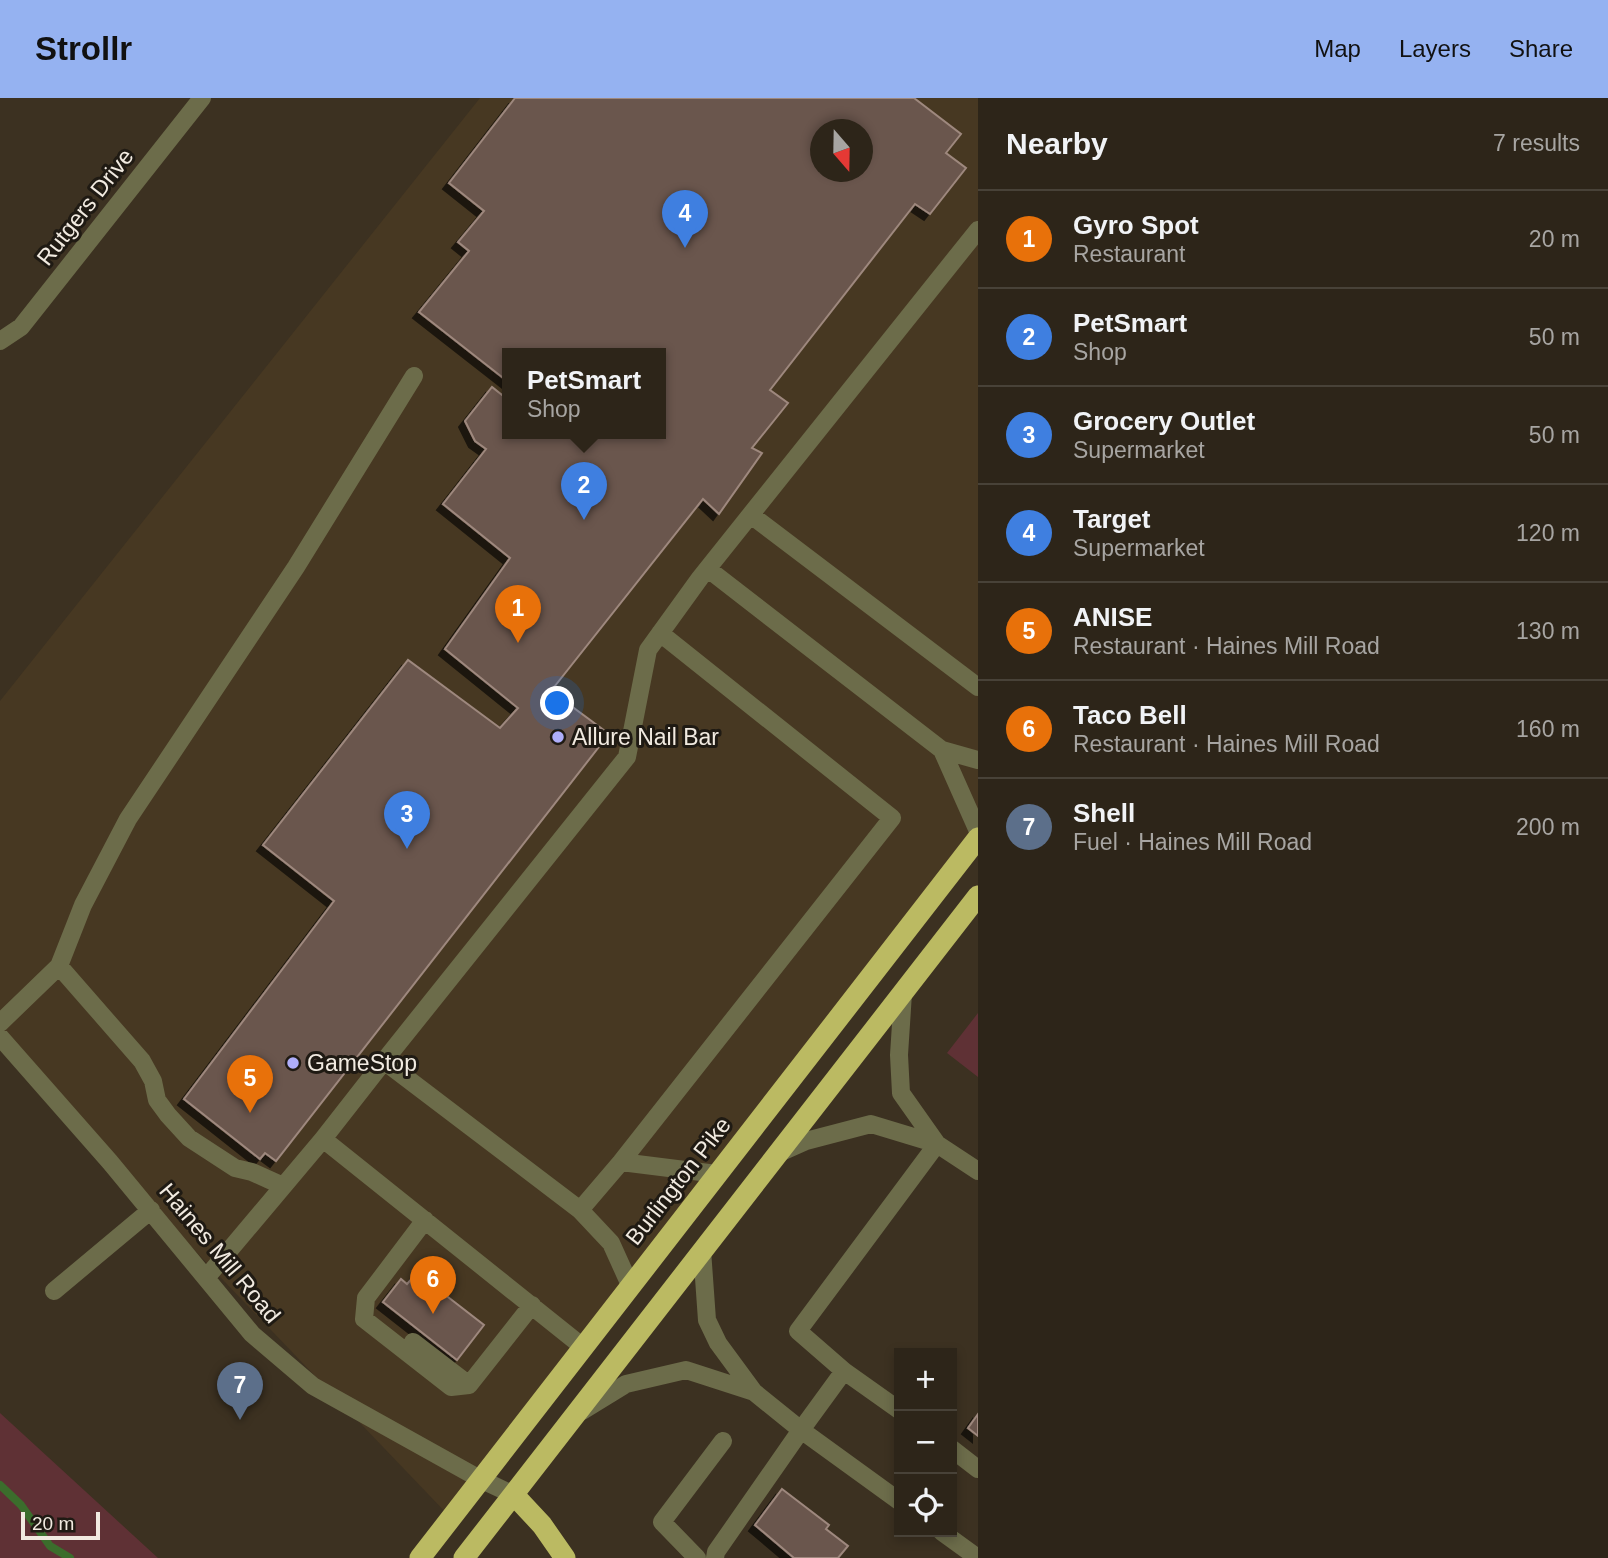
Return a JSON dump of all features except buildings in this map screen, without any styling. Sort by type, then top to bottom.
[{"type":"highway","name":"Burlington Pike","points":[[420,1558],[978,838]]},
{"type":"highway","points":[[464,1558],[978,896]]},
{"type":"highway","points":[[514,1495],[542,1525],[565,1558]]},
{"type":"street","name":"Rutgers Drive","points":[[0,341],[21,327],[202,98]]},
{"type":"street","points":[[206,1278],[323,1139],[627,757],[648,650],[708,569],[978,230]]},
{"type":"street","points":[[0,1023],[59,966],[83,905],[128,819],[296,567],[414,376]]},
{"type":"street","points":[[751,515],[978,687]]},
{"type":"street","points":[[708,569],[942,750],[978,760]]},
{"type":"street","points":[[580,1210],[621,1163],[892,818],[660,633]]},
{"type":"street","points":[[942,750],[978,831]]},
{"type":"street","points":[[59,966],[142,1061],[153,1081],[157,1100],[189,1138],[235,1168],[252,1172],[283,1186]]},
{"type":"street","points":[[903,993],[899,1055],[901,1093],[937,1143]]},
{"type":"street","name":"Haines Mill Road","points":[[0,1037],[150,1210],[252,1334],[313,1386],[480,1479],[514,1495]]},
{"type":"street","points":[[384,1061],[580,1210],[611,1243],[630,1285]]},
{"type":"street","points":[[779,1153],[806,1141],[871,1124],[937,1143],[978,1171]]},
{"type":"street","points":[[323,1139],[583,1347]]},
{"type":"street","points":[[894,1406],[844,1371],[798,1331],[937,1143]]},
{"type":"street","points":[[621,1163],[718,1174]]},
{"type":"street","points":[[54,1291],[150,1210]]},
{"type":"street","points":[[425,1220],[366,1298],[364,1319],[451,1387],[469,1385],[532,1305]]},
{"type":"street","points":[[702,1250],[707,1320],[718,1343],[754,1392],[894,1497]]},
{"type":"street","points":[[576,1415],[626,1384],[686,1370],[754,1392]]},
{"type":"street","points":[[715,1558],[716,1552],[844,1371]]},
{"type":"street","points":[[697,1558],[662,1522],[723,1441]]},
{"type":"street","points":[[957,1453],[978,1469]]},
{"type":"street","points":[[949,1537],[978,1558]]},
{"type":"shaded area","points":[[480,98],[978,98],[978,837],[451,1518],[110,1162],[0,1037],[0,701]]},
{"type":"shaded area","points":[[978,1013],[978,1077],[947,1053]]},
{"type":"shaded area","points":[[0,1413],[158,1558],[0,1558]]},
{"type":"waterway","points":[[0,1485],[21,1505],[50,1546],[70,1558]]},
{"type":"place","name":"Target","points":[[685,248]]},
{"type":"place","name":"PetSmart","points":[[584,520]]},
{"type":"place","name":"Gyro Spot","points":[[518,643]]},
{"type":"place","name":"Allure Nail Bar","points":[[558,737]]},
{"type":"place","name":"Grocery Outlet","points":[[407,849]]},
{"type":"place","name":"GameStop","points":[[293,1063]]},
{"type":"place","name":"ANISE","points":[[250,1113]]},
{"type":"place","name":"Taco Bell","points":[[433,1314]]},
{"type":"place","name":"Shell","points":[[240,1420]]}]
